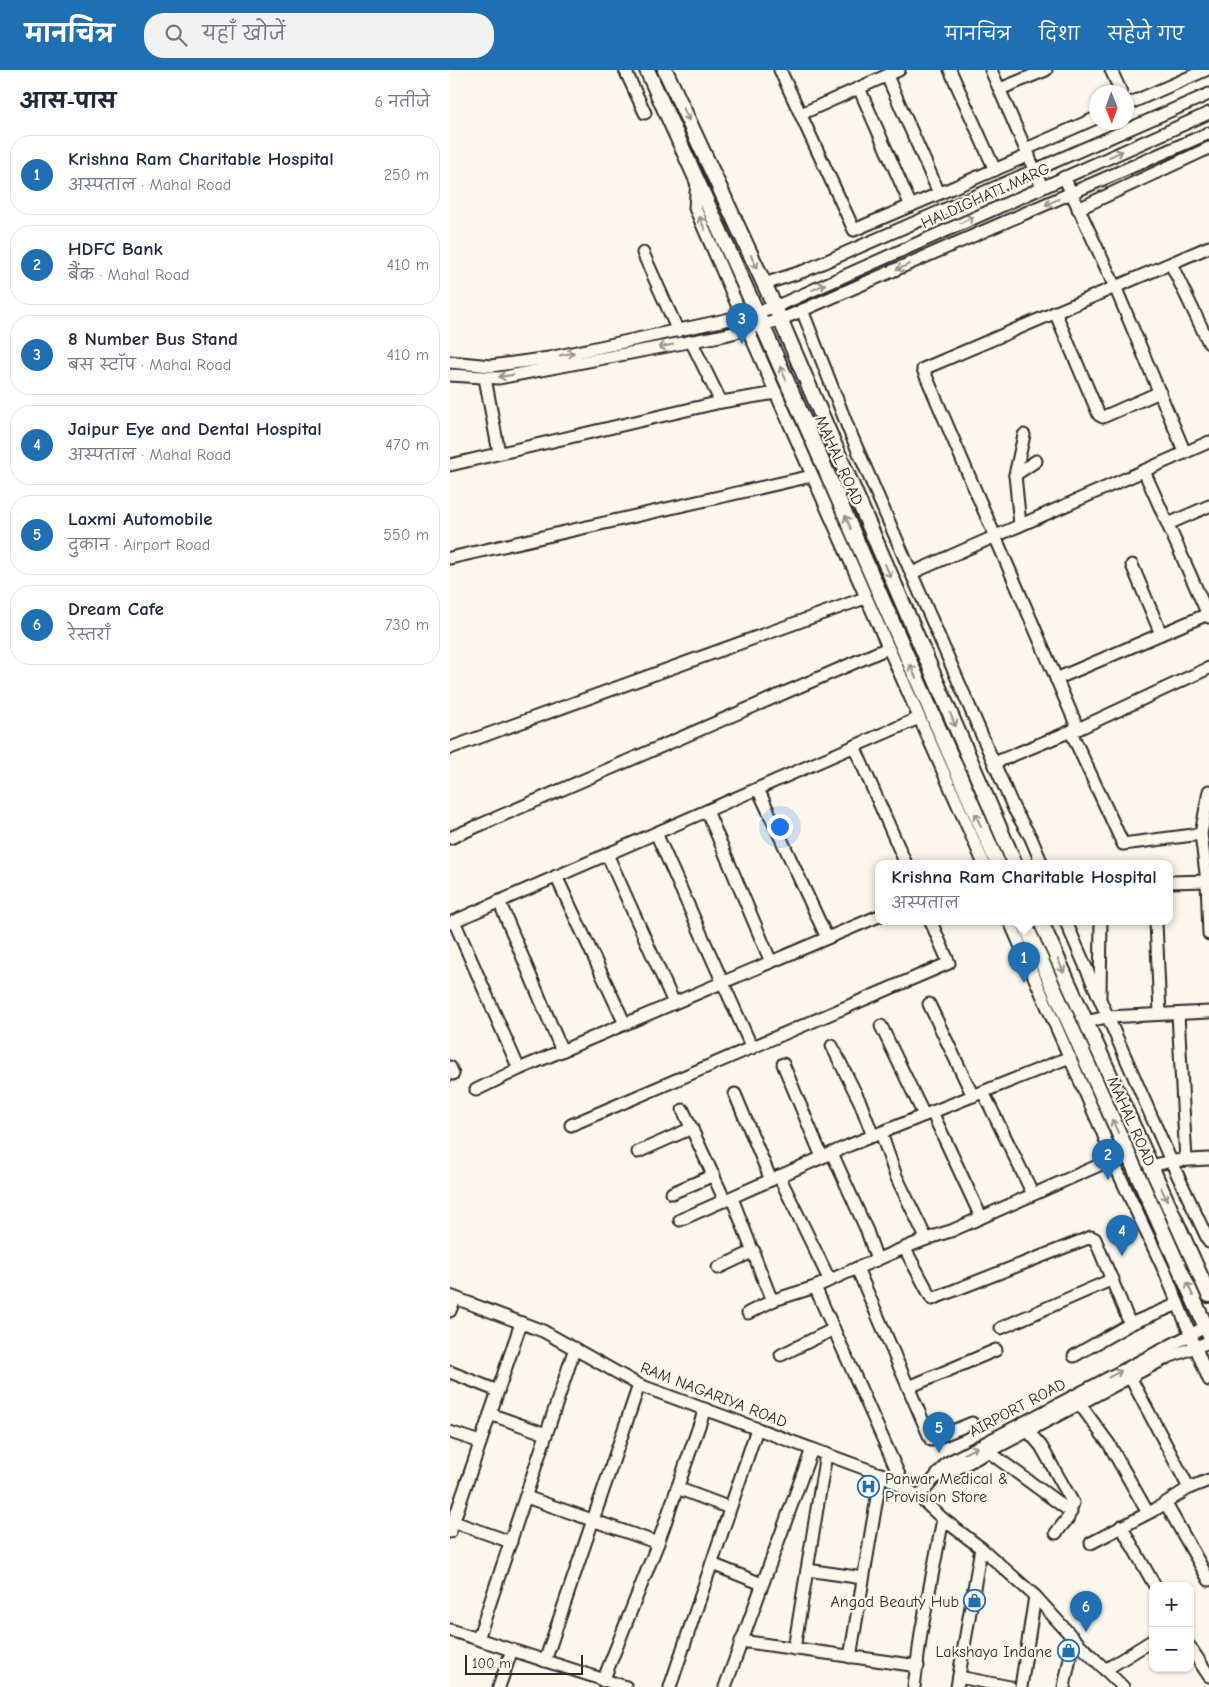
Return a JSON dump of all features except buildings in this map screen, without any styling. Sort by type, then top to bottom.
[{"type":"main road","name":"MAHAL ROAD","points":[[647,70],[760,319],[992,860]]},
{"type":"main road","name":"MAHAL ROAD","points":[[665,70],[764,284],[1013,860]]},
{"type":"main road","name":"MAHAL ROAD","points":[[1025,925],[1208,1328]]},
{"type":"main road","name":"MAHAL ROAD","points":[[1042,925],[1209,1295]]},
{"type":"street","points":[[626,70],[645,113]]},
{"type":"street","points":[[780,70],[854,230],[995,170],[1089,121]]},
{"type":"street","points":[[801,114],[899,70]]},
{"type":"street","points":[[950,70],[995,170]]},
{"type":"street","points":[[991,70],[1042,186]]},
{"type":"street","points":[[1000,89],[1046,70]]},
{"type":"street","points":[[1111,70],[1118,85]]},
{"type":"street","points":[[1134,102],[1206,70]]},
{"type":"street","points":[[887,76],[939,194]]},
{"type":"street","points":[[859,88],[911,206]]},
{"type":"street","points":[[764,284],[804,271],[1209,94]]},
{"type":"street","name":"HALDIGHATI MARG","points":[[777,314],[1042,186],[1209,113]]},
{"type":"street","name":"HALDIGHATI MARG","points":[[777,314],[802,310],[1209,133]]},
{"type":"street","points":[[1078,209],[1209,148]]},
{"type":"street","points":[[1064,177],[1116,288],[1185,453]]},
{"type":"street","points":[[697,180],[695,208],[742,316]]},
{"type":"street","points":[[1201,834],[1123,844],[1074,730],[1056,679],[923,369],[1209,247]]},
{"type":"street","points":[[643,254],[678,331]]},
{"type":"street","points":[[1171,264],[1209,343]]},
{"type":"street","points":[[802,310],[849,430],[994,762],[1040,860]]},
{"type":"street","points":[[1055,312],[1099,415],[1103,417],[1160,392]]},
{"type":"street","points":[[450,362],[498,366],[549,358],[742,316],[760,319],[777,314]]},
{"type":"street","points":[[450,375],[499,378],[748,330],[760,319]]},
{"type":"street","points":[[748,330],[919,718],[992,860]]},
{"type":"street","points":[[691,341],[721,402]]},
{"type":"street","points":[[485,378],[500,453]]},
{"type":"street","points":[[450,465],[721,402],[776,393]]},
{"type":"street","points":[[1020,525],[1015,475],[1024,435]]},
{"type":"street","points":[[912,573],[1209,442]]},
{"type":"street","points":[[1015,475],[1036,461]]},
{"type":"street","points":[[1056,679],[1208,616],[1144,471]]},
{"type":"street","points":[[450,558],[812,476]]},
{"type":"street","points":[[1168,524],[1209,506]]},
{"type":"street","points":[[1132,565],[1161,634]]},
{"type":"street","points":[[450,748],[865,598]]},
{"type":"street","points":[[450,838],[888,648]]},
{"type":"street","points":[[994,762],[1074,730],[1209,668]]},
{"type":"street","points":[[519,1069],[452,922],[919,718]]},
{"type":"street","points":[[854,746],[904,860]]},
{"type":"street","points":[[758,788],[827,938]]},
{"type":"street","points":[[1209,791],[1201,834],[1208,881],[1209,934]]},
{"type":"street","points":[[707,811],[771,962]]},
{"type":"street","points":[[656,833],[752,1048]]},
{"type":"street","points":[[607,854],[674,1003]]},
{"type":"street","points":[[556,876],[625,1024]]},
{"type":"street","points":[[1173,882],[1208,881]]},
{"type":"street","points":[[499,901],[562,1050]]},
{"type":"street","points":[[476,1090],[562,1050],[875,918]]},
{"type":"street","points":[[571,1125],[950,963],[932,925]]},
{"type":"street","points":[[1011,925],[1178,1304],[1209,1380]]},
{"type":"street","points":[[1067,925],[1171,1161],[1206,1228],[1209,1242]]},
{"type":"street","points":[[1100,925],[1100,1001]]},
{"type":"street","points":[[1156,925],[1160,1014]]},
{"type":"street","points":[[929,1004],[1033,1194]]},
{"type":"street","points":[[1085,1022],[1107,1016],[1209,1012]]},
{"type":"street","points":[[1178,1014],[1186,1160]]},
{"type":"street","points":[[881,1026],[981,1217]]},
{"type":"street","points":[[832,1046],[877,1134],[926,1238]]},
{"type":"street","points":[[680,1220],[877,1134],[1070,1057]]},
{"type":"street","points":[[783,1064],[827,1155],[867,1231],[877,1260]]},
{"type":"street","points":[[734,1094],[775,1178],[829,1279]]},
{"type":"street","points":[[683,1110],[754,1251],[770,1296],[774,1300]]},
{"type":"street","points":[[638,1152],[692,1128]]},
{"type":"street","points":[[748,1313],[774,1300],[815,1286],[905,1249],[926,1238],[952,1231],[1113,1159]]},
{"type":"street","points":[[1151,1166],[1171,1161],[1209,1159]]},
{"type":"street","points":[[672,1193],[714,1174]]},
{"type":"street","points":[[905,1249],[932,1299],[1087,1237],[1095,1239],[1130,1324]]},
{"type":"street","points":[[718,1268],[754,1251]]},
{"type":"street","points":[[857,1268],[931,1440],[972,1423]]},
{"type":"street","points":[[1001,1328],[1113,1279]]},
{"type":"street","points":[[815,1286],[904,1486]]},
{"type":"street","points":[[450,1312],[453,1297]]},
{"type":"street","name":"RAM NAGARIYA ROAD","points":[[453,1297],[543,1331],[639,1385],[881,1474],[904,1486],[981,1548],[1035,1596],[1074,1639],[1123,1687]]},
{"type":"street","points":[[1074,1356],[1130,1324],[1178,1304]]},
{"type":"street","points":[[511,1542],[452,1527],[455,1499],[480,1442],[521,1323]]},
{"type":"street","name":"AIRPORT ROAD","points":[[932,1478],[947,1463],[1190,1334],[1208,1328]]},
{"type":"street","points":[[781,1354],[834,1329]]},
{"type":"street","name":"AIRPORT ROAD","points":[[932,1478],[988,1452],[1130,1377],[1196,1346],[1209,1342]]},
{"type":"street","points":[[478,1639],[575,1348]]},
{"type":"street","points":[[909,1387],[996,1350]]},
{"type":"street","points":[[450,1372],[498,1391]]},
{"type":"street","points":[[1130,1377],[1189,1488]]},
{"type":"street","points":[[545,1661],[639,1385]]},
{"type":"street","points":[[1079,1403],[1108,1444],[1148,1513]]},
{"type":"street","points":[[603,1681],[658,1543],[705,1410]]},
{"type":"street","points":[[490,1414],[546,1434]]},
{"type":"street","points":[[670,1687],[757,1429]]},
{"type":"street","points":[[1027,1430],[1041,1446],[1071,1496],[1073,1503],[1071,1512],[1056,1533]]},
{"type":"street","points":[[450,1432],[480,1442]]},
{"type":"street","points":[[724,1687],[812,1449]]},
{"type":"street","points":[[988,1452],[1071,1512]]},
{"type":"street","points":[[794,1649],[826,1454]]},
{"type":"street","points":[[850,1657],[881,1474]]},
{"type":"street","points":[[919,1497],[932,1478]]},
{"type":"street","points":[[1091,1543],[1166,1504],[1189,1488],[1209,1481]]},
{"type":"street","points":[[677,1488],[730,1508]]},
{"type":"street","points":[[526,1497],[658,1543]]},
{"type":"street","points":[[1166,1504],[1207,1572]]},
{"type":"street","points":[[914,1687],[921,1633],[943,1519]]},
{"type":"street","points":[[1121,1526],[1153,1582]]},
{"type":"street","points":[[981,1548],[958,1682],[1010,1687]]},
{"type":"street","points":[[712,1564],[762,1584]]},
{"type":"street","points":[[807,1570],[863,1578]]},
{"type":"street","points":[[1021,1687],[1035,1596]]},
{"type":"street","points":[[450,1630],[626,1687]]},
{"type":"street","points":[[1064,1687],[1074,1639]]},
{"type":"street","points":[[741,1641],[918,1666]]},
{"type":"street","points":[[1105,1670],[1149,1642]]},
{"type":"street","points":[[500,1687],[512,1650]]},
{"type":"street","points":[[1194,1653],[1209,1676]]},
{"type":"place","name":"8 Number Bus Stand","points":[[742,344]]},
{"type":"place","name":"Krishna Ram Charitable Hospital","points":[[1024,983]]},
{"type":"place","name":"HDFC Bank","points":[[1108,1180]]},
{"type":"place","name":"Jaipur Eye and Dental Hospital","points":[[1122,1256]]},
{"type":"place","name":"Laxmi Automobile","points":[[939,1453]]},
{"type":"place","name":"Panwar Medical & Provision Store","points":[[869,1487]]},
{"type":"place","name":"Angad Beauty Hub","points":[[975,1601]]},
{"type":"place","name":"Dream Cafe","points":[[1086,1632]]},
{"type":"place","name":"Lakshaya Indane","points":[[1068,1651]]}]
